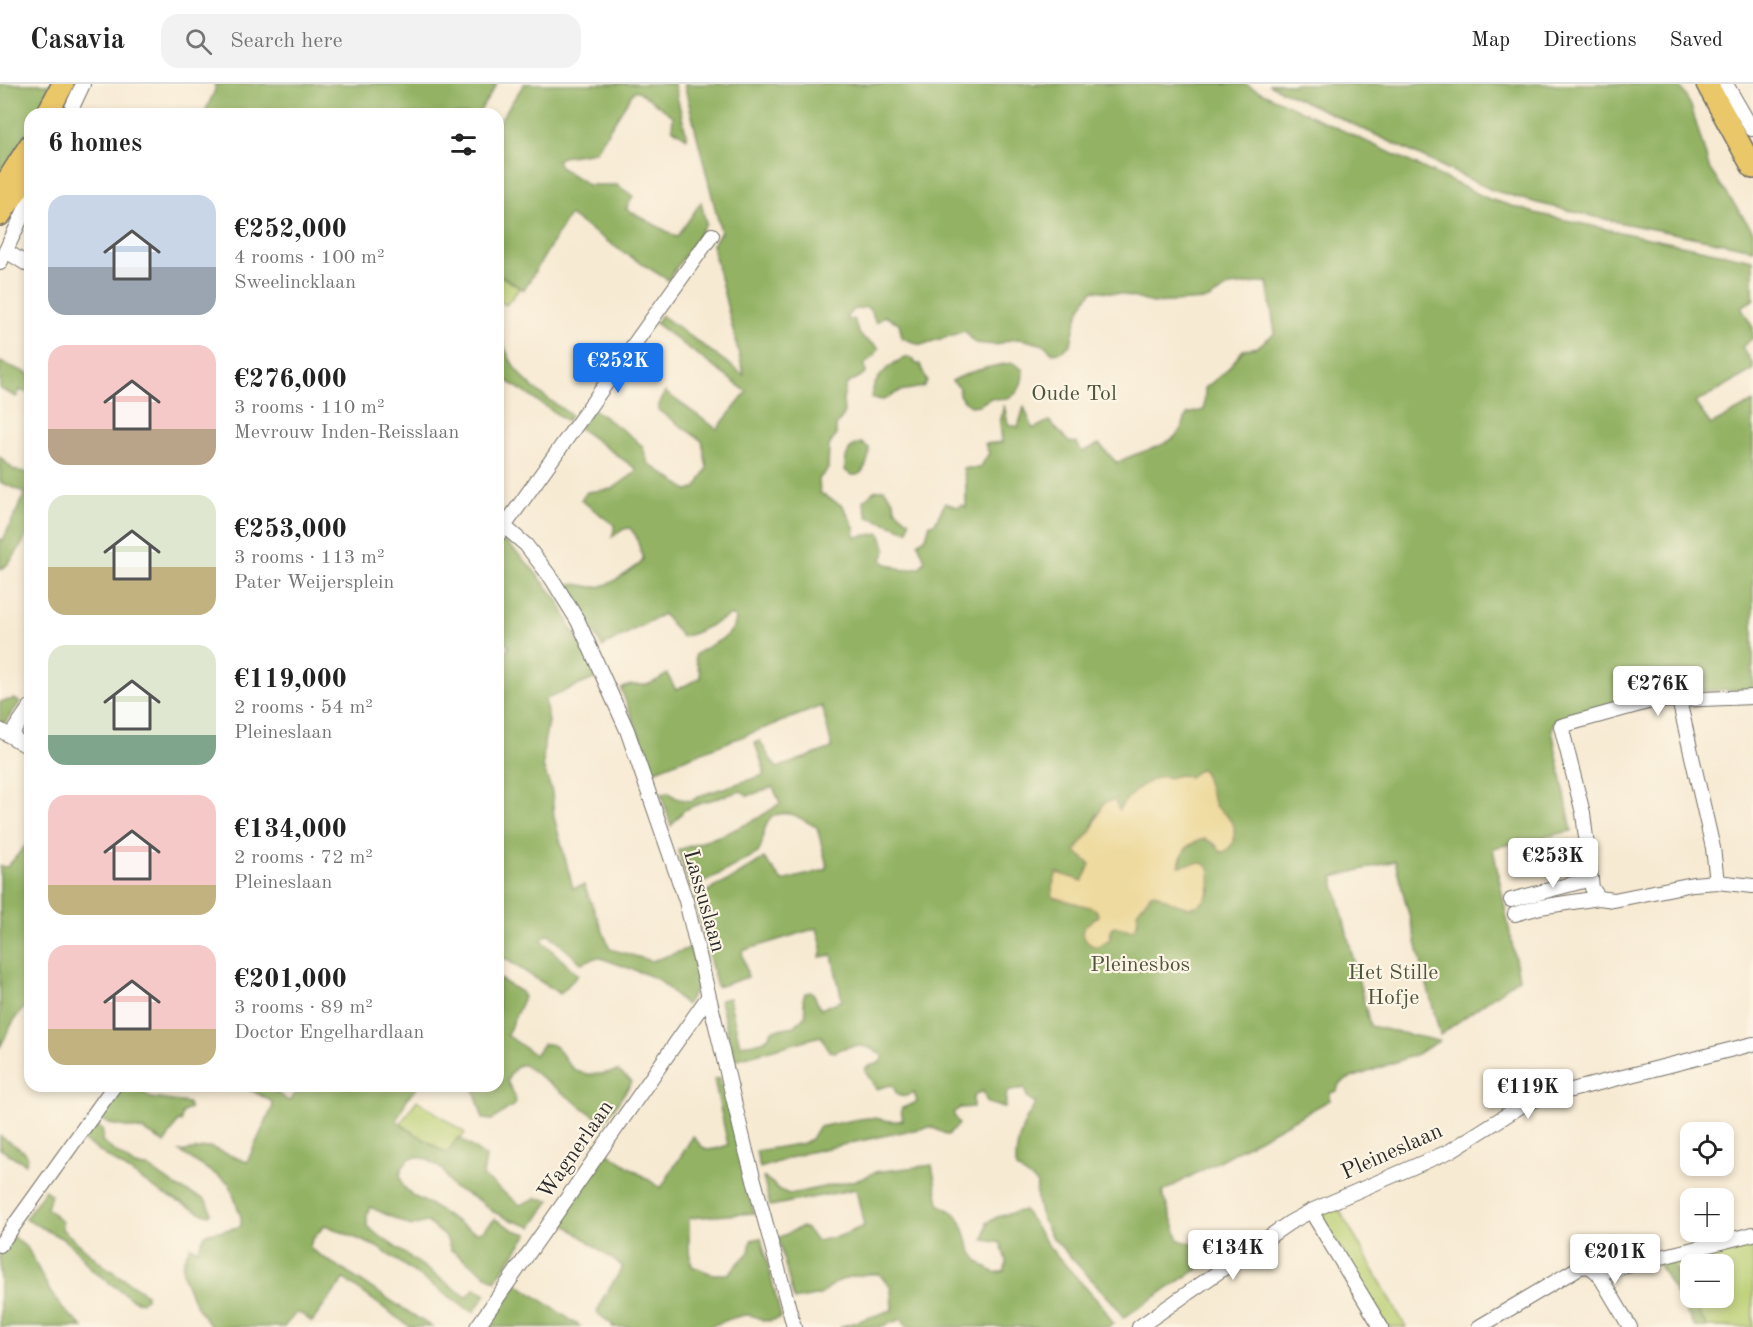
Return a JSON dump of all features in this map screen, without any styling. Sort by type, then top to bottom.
[{"type":"main road","points":[[50,108],[63,84]]},
{"type":"main road","points":[[61,108],[72,84]]},
{"type":"main road","points":[[1707,84],[1747,132],[1753,168]]},
{"type":"main road","points":[[0,192],[24,154]]},
{"type":"main road","points":[[0,215],[24,179]]},
{"type":"street","points":[[72,108],[83,84]]},
{"type":"street","points":[[1726,84],[1747,132]]},
{"type":"street","points":[[24,212],[3,257],[24,264]]},
{"type":"street","points":[[504,521],[712,235]]},
{"type":"street","name":"Lassuslaan","points":[[504,530],[526,545],[552,579],[578,621],[627,730],[686,901],[746,1151],[794,1327]]},
{"type":"street","points":[[1599,898],[1592,888],[1583,813],[1561,726],[1651,701],[1753,697]]},
{"type":"street","points":[[1679,700],[1715,855],[1717,882]]},
{"type":"street","points":[[24,714],[5,733],[24,744]]},
{"type":"street","points":[[1515,914],[1538,900],[1591,879]]},
{"type":"street","points":[[1511,900],[1599,898],[1614,900],[1677,886],[1717,882],[1753,886]]},
{"type":"street","name":"Wagnerlaan","points":[[477,1327],[708,997]]},
{"type":"street","name":"Pleineslaan","points":[[1139,1327],[1289,1223],[1311,1211],[1450,1151],[1521,1106],[1540,1098],[1753,1044]]},
{"type":"street","points":[[0,1245],[110,1092]]},
{"type":"street","points":[[1311,1211],[1381,1327]]},
{"type":"street","points":[[1598,1273],[1753,1234]]},
{"type":"street","points":[[1479,1327],[1494,1323],[1580,1267],[1589,1266],[1598,1273],[1630,1327]]},
{"type":"green space","points":[[0,84],[53,84],[41,108],[24,108],[24,137],[0,175]]},
{"type":"green space","points":[[215,84],[497,84],[482,108],[207,108],[215,90]]},
{"type":"green space","points":[[524,84],[674,84],[687,138],[672,128],[673,116],[638,91],[634,91],[595,152],[562,157],[557,160],[560,167],[588,185],[617,185],[633,196],[626,209],[677,237],[701,202],[706,224],[668,280],[569,215],[524,290],[504,278],[504,114]]},
{"type":"green space","name":"Pleinesbos","points":[[684,84],[1244,84],[1489,199],[1535,213],[1753,260],[1753,300],[1741,307],[1753,328],[1753,338],[1742,347],[1753,364],[1753,370],[1695,403],[1711,425],[1753,402],[1753,690],[1675,691],[1554,721],[1552,730],[1572,831],[1493,848],[1519,978],[1440,1035],[1395,861],[1333,877],[1370,1026],[1439,1041],[1417,1054],[1346,1080],[1339,1084],[1337,1091],[1330,1093],[1330,1100],[1162,1192],[1179,1240],[1193,1244],[1207,1263],[1123,1318],[1116,1306],[1052,1237],[1040,1211],[1037,1183],[1016,1168],[1020,1134],[1036,1104],[1028,1099],[1024,1088],[1007,1092],[1005,1108],[987,1103],[983,1091],[976,1094],[973,1107],[960,1108],[953,1113],[959,1124],[948,1135],[931,1127],[805,1153],[760,1168],[756,1151],[804,1143],[811,1139],[818,1127],[851,1120],[870,1118],[903,1120],[902,1108],[917,1102],[914,1092],[908,1095],[897,1095],[891,1085],[876,1089],[865,1071],[866,1067],[879,1063],[883,1058],[877,1051],[853,1046],[835,1052],[829,1051],[821,1036],[734,1060],[720,1000],[729,998],[740,1045],[764,1040],[772,1030],[795,1026],[806,1014],[803,999],[805,993],[812,992],[821,1009],[842,1000],[832,955],[820,957],[822,947],[817,928],[745,950],[742,952],[748,977],[717,987],[694,898],[733,878],[764,858],[782,881],[825,870],[827,866],[817,827],[791,814],[772,816],[765,827],[758,853],[699,885],[690,887],[678,850],[744,825],[780,803],[773,787],[748,796],[741,791],[684,810],[671,826],[661,793],[669,792],[676,798],[691,801],[702,795],[764,775],[755,743],[760,741],[777,768],[832,748],[822,706],[653,771],[621,689],[648,684],[667,674],[676,690],[700,678],[695,655],[725,637],[734,627],[736,620],[734,616],[729,616],[682,637],[663,614],[602,647],[569,584],[592,587],[605,585],[629,572],[643,559],[636,536],[630,528],[612,537],[614,525],[581,500],[587,492],[612,489],[636,472],[636,469],[579,428],[593,409],[635,439],[643,448],[648,463],[689,491],[696,488],[707,468],[702,441],[658,410],[665,392],[717,429],[747,392],[655,323],[661,315],[744,375],[712,245],[721,232]],"holes":[[[1267,282],[1275,333],[1257,347],[1243,350],[1226,371],[1205,388],[1204,410],[1187,414],[1175,437],[1160,445],[1117,463],[1099,444],[1082,452],[1077,443],[1069,442],[1049,421],[1033,429],[1024,407],[1018,427],[1008,424],[1004,405],[1000,422],[1002,442],[985,444],[989,453],[980,468],[963,468],[966,482],[966,507],[945,503],[935,523],[930,524],[926,537],[918,543],[925,560],[920,567],[904,570],[885,563],[882,559],[886,550],[880,533],[855,537],[854,527],[843,506],[820,493],[819,479],[828,469],[829,446],[836,435],[836,426],[844,414],[843,400],[846,385],[866,373],[865,363],[875,355],[879,348],[860,335],[854,319],[848,320],[847,316],[853,310],[866,307],[871,311],[876,323],[884,316],[899,323],[902,338],[921,345],[965,331],[975,343],[996,345],[1009,340],[1021,339],[1044,345],[1053,353],[1062,351],[1071,344],[1081,308],[1094,290],[1122,294],[1152,303],[1207,300],[1230,286]],[[1200,769],[1203,770],[1215,807],[1227,816],[1221,852],[1216,845],[1206,839],[1199,840],[1184,850],[1179,866],[1198,863],[1211,890],[1205,899],[1199,904],[1186,906],[1155,893],[1151,894],[1136,912],[1138,923],[1131,930],[1114,926],[1111,928],[1094,919],[1098,916],[1097,911],[1057,873],[1083,881],[1090,864],[1076,851],[1091,831],[1097,814],[1116,806],[1119,811],[1121,806],[1168,778],[1180,775],[1189,777]]]},
{"type":"green space","points":[[1268,84],[1679,84],[1691,106],[1710,170],[1753,231],[1753,249],[1617,222],[1492,190]]},
{"type":"green space","points":[[504,278],[520,288],[506,305],[504,304]]},
{"type":"green space","points":[[504,346],[515,368],[523,378],[571,415],[567,421],[504,379]]},
{"type":"green space","points":[[908,357],[916,364],[920,364],[927,381],[923,387],[900,391],[883,400],[871,398],[875,384],[883,372]]},
{"type":"green space","points":[[0,362],[24,372],[24,392],[20,390],[17,397],[0,389]]},
{"type":"green space","points":[[1013,363],[1023,370],[1023,378],[1019,390],[1011,397],[991,398],[979,405],[971,406],[959,395],[960,388],[952,381],[982,369]]},
{"type":"green space","points":[[861,443],[869,448],[868,460],[859,474],[850,474],[845,470],[846,457],[850,449]]},
{"type":"green space","points":[[0,457],[14,470],[24,472],[24,493],[0,482]]},
{"type":"green space","points":[[884,489],[894,501],[895,509],[909,521],[908,531],[868,517],[863,501],[874,491]]},
{"type":"green space","points":[[24,495],[24,540],[13,557],[0,569],[0,539],[3,540]]},
{"type":"green space","points":[[504,540],[530,566],[559,602],[596,678],[545,699],[548,721],[543,766],[552,792],[554,817],[573,888],[584,885],[610,949],[652,961],[690,948],[695,964],[697,987],[686,1005],[659,980],[648,975],[598,957],[581,963],[549,934],[541,940],[578,975],[560,994],[504,958],[504,655],[509,646],[504,642]]},
{"type":"green space","points":[[14,699],[20,702],[4,724],[0,722],[0,702]]},
{"type":"green space","points":[[24,848],[24,1009],[16,1017],[0,1047],[0,866],[7,867]]},
{"type":"green space","points":[[504,982],[521,992],[524,997],[507,1035],[535,1055],[543,1044],[554,1046],[569,1065],[579,1072],[603,1074],[618,1071],[632,1082],[604,1123],[524,1065],[519,1065],[507,1081],[515,1096],[515,1104],[492,1120],[483,1119],[475,1092],[504,1092]]},
{"type":"green space","points":[[720,1078],[754,1213],[689,1218],[689,1252],[692,1266],[712,1274],[728,1274],[749,1252],[751,1240],[761,1238],[781,1317],[768,1321],[746,1315],[706,1327],[612,1327],[613,1325],[597,1313],[603,1298],[623,1267],[558,1219],[605,1151],[661,1188],[693,1136],[701,1146],[708,1150],[728,1145],[714,1079]]},
{"type":"green space","points":[[114,1092],[143,1092],[151,1098],[188,1103],[190,1108],[182,1113],[181,1122],[178,1121],[165,1143],[143,1130],[109,1124],[97,1116]]},
{"type":"green space","points":[[254,1092],[276,1092],[289,1101],[297,1092],[413,1092],[396,1121],[447,1154],[458,1137],[486,1157],[483,1176],[520,1205],[536,1198],[550,1200],[532,1227],[492,1211],[480,1201],[452,1187],[443,1170],[427,1159],[410,1158],[402,1168],[400,1175],[403,1186],[413,1196],[476,1232],[483,1231],[495,1219],[514,1230],[528,1234],[495,1281],[451,1250],[446,1237],[427,1222],[411,1226],[370,1207],[367,1214],[367,1226],[374,1232],[467,1297],[475,1288],[486,1294],[473,1313],[377,1247],[325,1225],[312,1240],[310,1246],[312,1250],[432,1327],[410,1327],[344,1279],[312,1322],[296,1313],[284,1327],[211,1327],[187,1285],[184,1276],[184,1259],[190,1246],[198,1250],[205,1234],[241,1226],[241,1217],[229,1183],[180,1152],[210,1147],[247,1162],[273,1106],[271,1101]]},
{"type":"green space","points":[[417,1100],[465,1133],[449,1157],[400,1124]]},
{"type":"green space","points":[[94,1121],[103,1131],[102,1142],[135,1166],[148,1167],[179,1188],[204,1199],[211,1213],[209,1215],[202,1213],[163,1194],[81,1139]]},
{"type":"green space","points":[[0,1136],[25,1152],[26,1164],[0,1149]]},
{"type":"green space","points":[[932,1165],[939,1204],[958,1217],[973,1254],[984,1266],[994,1272],[1002,1272],[1005,1271],[1006,1261],[1001,1243],[984,1240],[987,1223],[997,1217],[1024,1210],[1050,1248],[1104,1308],[1113,1324],[1109,1327],[906,1327],[902,1319],[879,1327],[840,1327],[892,1310],[891,1288],[879,1274],[849,1277],[837,1282],[820,1295],[794,1300],[778,1238],[801,1227],[805,1228],[817,1241],[840,1236],[864,1226],[856,1189],[770,1206],[763,1177],[790,1194],[861,1179],[875,1172]]},
{"type":"green space","points":[[45,1190],[51,1195],[47,1208],[62,1222],[62,1229],[103,1265],[146,1294],[146,1299],[139,1302],[132,1299],[92,1270],[76,1250],[63,1239],[25,1219]]},
{"type":"green space","points":[[1336,1204],[1406,1327],[1387,1327],[1321,1216],[1320,1211]]},
{"type":"green space","points":[[13,1236],[28,1249],[51,1293],[65,1311],[83,1327],[0,1327],[0,1254]]},
{"type":"green space","points":[[1753,1236],[1753,1327],[1707,1327],[1697,1308],[1734,1308],[1734,1254],[1683,1254]]},
{"type":"green space","points":[[1680,1255],[1680,1279],[1668,1258]]},
{"type":"green space","points":[[1668,1258],[1680,1279],[1680,1301],[1659,1265],[1658,1262]]},
{"type":"green space","points":[[515,1282],[581,1327],[484,1327]]},
{"type":"green space","points":[[1684,1308],[1696,1308],[1707,1327],[1695,1327]]},
{"type":"sand","points":[[1200,769],[1203,770],[1215,806],[1227,816],[1234,826],[1234,842],[1226,851],[1221,852],[1216,845],[1206,839],[1191,844],[1182,855],[1179,866],[1198,863],[1205,864],[1208,868],[1210,885],[1205,900],[1196,906],[1187,907],[1155,893],[1151,894],[1137,912],[1136,928],[1131,930],[1114,926],[1111,928],[1110,939],[1097,947],[1089,943],[1082,932],[1085,926],[1098,916],[1097,911],[1053,897],[1052,887],[1057,873],[1083,881],[1090,864],[1075,851],[1091,831],[1104,803],[1114,800],[1119,810],[1133,793],[1151,780],[1164,776],[1168,778],[1180,775],[1189,777]]},
{"type":"park label","name":"Oude Tol","points":[[1074,394]]},
{"type":"park label","name":"Het Stille Hofje","points":[[1393,986]]}]
